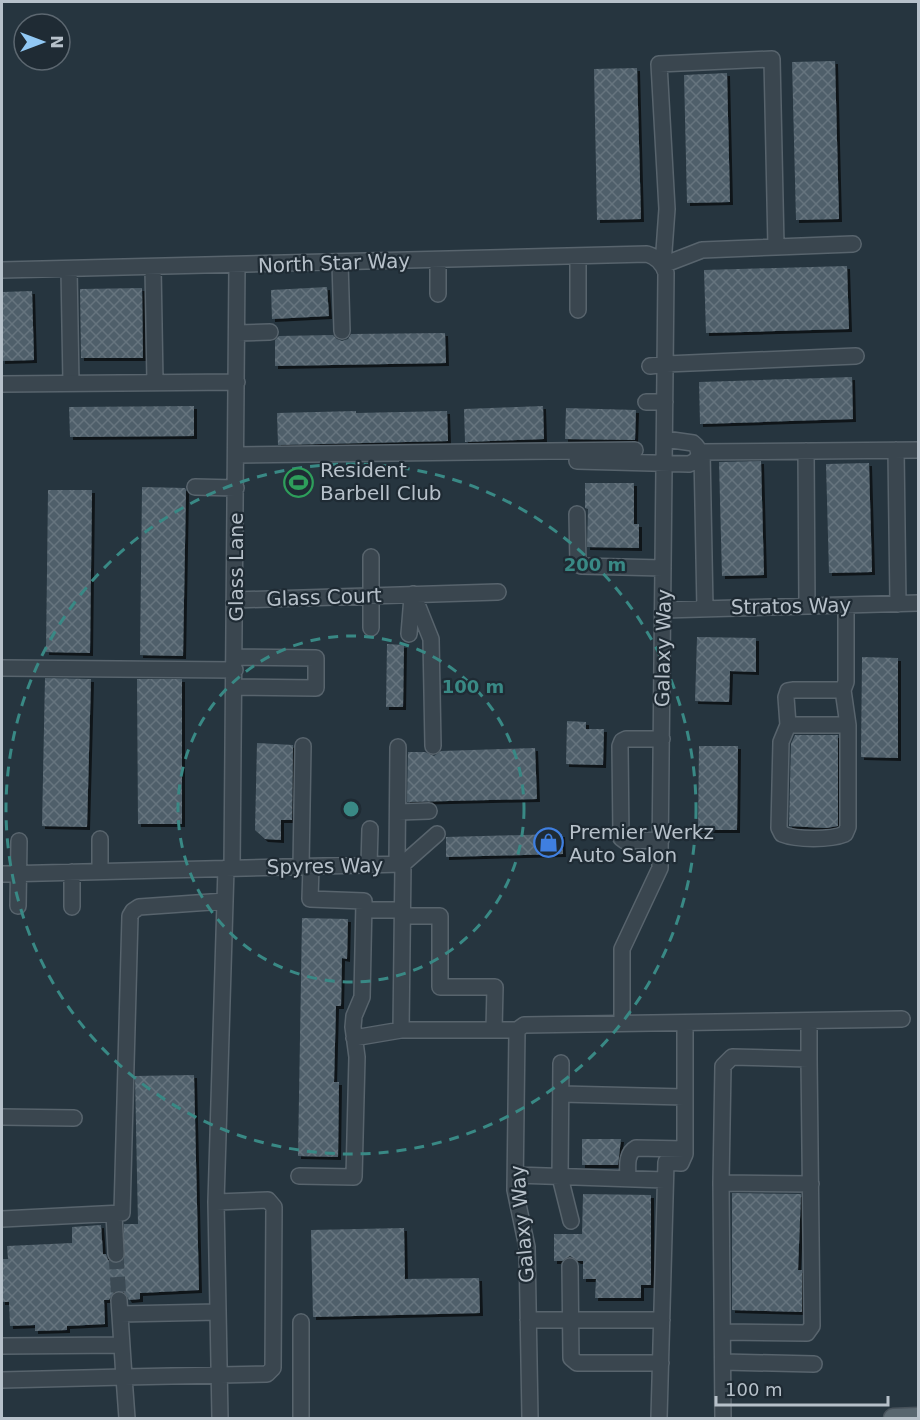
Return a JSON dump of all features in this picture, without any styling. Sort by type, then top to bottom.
[{"type":"main road","points":[[893,1419],[918,1417]]},
{"type":"street","name":"Galaxy Way","points":[[622,1023],[622,949],[660,868],[666,364],[666,273],[663,265],[667,209],[659,64],[772,59],[776,247]]},
{"type":"street","points":[[663,265],[702,250],[853,244]]},
{"type":"street","name":"North Star Way","points":[[2,270],[647,254],[655,256],[663,265]]},
{"type":"street","points":[[578,256],[578,310]]},
{"type":"street","points":[[550,257],[550,272]]},
{"type":"street","points":[[438,260],[438,294]]},
{"type":"street","points":[[340,262],[342,331]]},
{"type":"street","name":"Glass Lane","points":[[220,1419],[216,1202],[235,663],[237,265]]},
{"type":"street","points":[[153,267],[155,383]]},
{"type":"street","points":[[69,269],[71,383]]},
{"type":"street","points":[[237,333],[270,332]]},
{"type":"street","points":[[650,366],[856,356]]},
{"type":"street","points":[[2,384],[237,382]]},
{"type":"street","points":[[646,402],[665,402]]},
{"type":"street","points":[[665,439],[693,442],[701,452],[705,609]]},
{"type":"street","points":[[236,455],[635,450]]},
{"type":"street","points":[[896,450],[898,604]]},
{"type":"street","points":[[701,452],[918,450]]},
{"type":"street","points":[[806,451],[807,606]]},
{"type":"street","points":[[577,461],[692,463],[701,452]]},
{"type":"street","points":[[195,487],[236,488]]},
{"type":"street","points":[[577,514],[578,564],[581,566],[663,568]]},
{"type":"street","points":[[371,557],[371,628]]},
{"type":"street","name":"Glass Court","points":[[235,600],[498,592]]},
{"type":"street","points":[[410,634],[413,594]]},
{"type":"street","points":[[413,594],[431,639],[433,746]]},
{"type":"street","name":"Stratos Way","points":[[663,610],[918,603]]},
{"type":"street","points":[[843,690],[794,690],[789,691],[786,697],[788,725],[781,742],[779,828],[782,834],[790,837],[836,838],[845,834],[848,827],[848,725],[843,690],[846,682],[846,605]]},
{"type":"street","points":[[2,668],[235,663],[316,658],[316,688],[234,687]]},
{"type":"street","points":[[788,725],[848,725]]},
{"type":"street","points":[[661,840],[625,841],[621,838],[620,746],[626,739],[662,739]]},
{"type":"street","points":[[299,1176],[354,1177],[357,1057],[352,1028],[362,997],[364,910],[364,901],[310,899],[306,867],[303,746]]},
{"type":"street","points":[[398,747],[400,864]]},
{"type":"street","points":[[398,812],[429,811]]},
{"type":"street","points":[[369,865],[370,829]]},
{"type":"street","points":[[400,864],[437,834]]},
{"type":"street","points":[[100,839],[100,871]]},
{"type":"street","points":[[18,906],[19,841]]},
{"type":"street","name":"Spyres Way","points":[[2,874],[400,864],[403,913],[401,1030]]},
{"type":"street","points":[[72,872],[72,907]]},
{"type":"street","points":[[2,1219],[122,1213],[130,916],[139,907],[225,901]]},
{"type":"street","points":[[364,910],[440,916],[440,987],[495,987],[494,1030]]},
{"type":"street","points":[[354,1038],[401,1030],[517,1030],[524,1025],[902,1019]]},
{"type":"street","points":[[723,1332],[807,1333],[812,1326],[809,1021]]},
{"type":"street","points":[[659,1419],[666,1162],[681,1162],[685,1149],[685,1023]]},
{"type":"street","name":"Galaxy Way","points":[[517,1030],[516,1190],[527,1247],[530,1419]]},
{"type":"street","points":[[723,1419],[721,1183],[723,1066],[732,1057],[809,1059]]},
{"type":"street","points":[[561,1063],[560,1177],[571,1221]]},
{"type":"street","points":[[561,1094],[685,1097]]},
{"type":"street","points":[[2,1117],[74,1118]]},
{"type":"street","points":[[628,1179],[629,1154],[632,1150],[636,1148],[685,1149]]},
{"type":"street","points":[[516,1175],[665,1180]]},
{"type":"street","points":[[721,1183],[812,1184]]},
{"type":"street","points":[[2,1380],[267,1374],[273,1368],[274,1207],[268,1200],[216,1202]]},
{"type":"street","points":[[114,1214],[116,1254]]},
{"type":"street","points":[[570,1266],[569,1354],[574,1361],[661,1363]]},
{"type":"street","points":[[128,1419],[119,1307],[218,1312]]},
{"type":"street","points":[[528,1320],[662,1320]]},
{"type":"street","points":[[301,1322],[301,1419]]},
{"type":"street","points":[[2,1346],[122,1345]]},
{"type":"street","points":[[723,1362],[814,1364]]},
{"type":"building","points":[[835,61],[839,219],[796,220],[792,62]]},
{"type":"building","points":[[637,68],[641,219],[597,220],[594,69]]},
{"type":"building","points":[[727,73],[730,202],[687,203],[684,75]]},
{"type":"building","points":[[847,266],[849,329],[706,333],[704,270]]},
{"type":"building","points":[[327,287],[329,316],[272,319],[271,290]]},
{"type":"building","points":[[142,288],[143,358],[81,358],[80,289]]},
{"type":"building","points":[[32,291],[34,360],[2,361],[2,292]]},
{"type":"building","points":[[445,333],[446,363],[275,366],[275,340],[279,336],[333,335],[342,341],[348,339],[351,334]]},
{"type":"building","points":[[852,377],[853,419],[700,424],[699,382]]},
{"type":"building","points":[[194,406],[194,436],[70,437],[69,407]]},
{"type":"building","points":[[543,406],[544,439],[465,442],[464,409]]},
{"type":"building","points":[[566,408],[636,410],[635,440],[565,439]]},
{"type":"building","points":[[356,411],[356,413],[447,411],[448,441],[278,445],[277,413]]},
{"type":"building","points":[[761,461],[764,575],[722,576],[719,462]]},
{"type":"building","points":[[869,463],[872,572],[829,573],[826,464]]},
{"type":"building","points":[[585,483],[634,483],[634,524],[639,524],[639,548],[587,547],[588,509],[585,508]]},
{"type":"building","points":[[142,487],[185,488],[186,490],[183,656],[140,655]]},
{"type":"building","points":[[48,490],[92,490],[90,653],[46,652]]},
{"type":"building","points":[[697,637],[756,638],[756,672],[730,671],[729,702],[695,701]]},
{"type":"building","points":[[387,644],[404,645],[403,707],[386,707]]},
{"type":"building","points":[[862,657],[898,658],[898,758],[861,757]]},
{"type":"building","points":[[45,678],[91,679],[87,827],[42,826]]},
{"type":"building","points":[[137,679],[182,679],[182,824],[138,824]]},
{"type":"building","points":[[567,721],[586,722],[586,729],[604,729],[603,765],[566,764]]},
{"type":"building","points":[[795,735],[838,735],[838,826],[826,828],[789,826],[791,744]]},
{"type":"building","points":[[257,743],[293,745],[292,820],[281,820],[281,840],[265,839],[255,830]]},
{"type":"building","points":[[699,746],[738,746],[737,830],[698,830]]},
{"type":"building","points":[[535,748],[537,799],[407,802],[408,752],[425,752],[434,756],[441,751]]},
{"type":"building","points":[[562,834],[563,854],[446,857],[446,837]]},
{"type":"building","points":[[302,918],[348,919],[347,959],[342,958],[341,1006],[336,1006],[334,1082],[339,1082],[338,1157],[298,1156]]},
{"type":"building","points":[[194,1075],[199,1290],[140,1293],[140,1299],[129,1300],[124,1292],[114,1292],[109,1300],[104,1300],[105,1324],[67,1326],[67,1330],[35,1331],[35,1325],[10,1326],[9,1302],[2,1302],[2,1259],[8,1259],[7,1246],[72,1243],[72,1227],[101,1225],[103,1254],[106,1254],[108,1260],[116,1264],[124,1259],[124,1224],[138,1224],[135,1076]]},
{"type":"building","points":[[582,1139],[621,1139],[618,1165],[582,1165]]},
{"type":"building","points":[[732,1193],[801,1194],[798,1270],[802,1270],[802,1312],[732,1310]]},
{"type":"building","points":[[583,1194],[651,1195],[651,1285],[641,1285],[641,1298],[595,1298],[596,1279],[583,1279],[583,1261],[570,1256],[562,1261],[554,1261],[554,1234],[582,1234]]},
{"type":"building","points":[[404,1228],[405,1279],[479,1278],[480,1313],[313,1317],[311,1230]]},
{"type":"tunnel","points":[[116,1254],[119,1300]]},
{"type":"place","name":"Resident Barbell Club","points":[[299,482]]},
{"type":"place","name":"Premier Werkz Auto Salon","points":[[548,843]]}]
